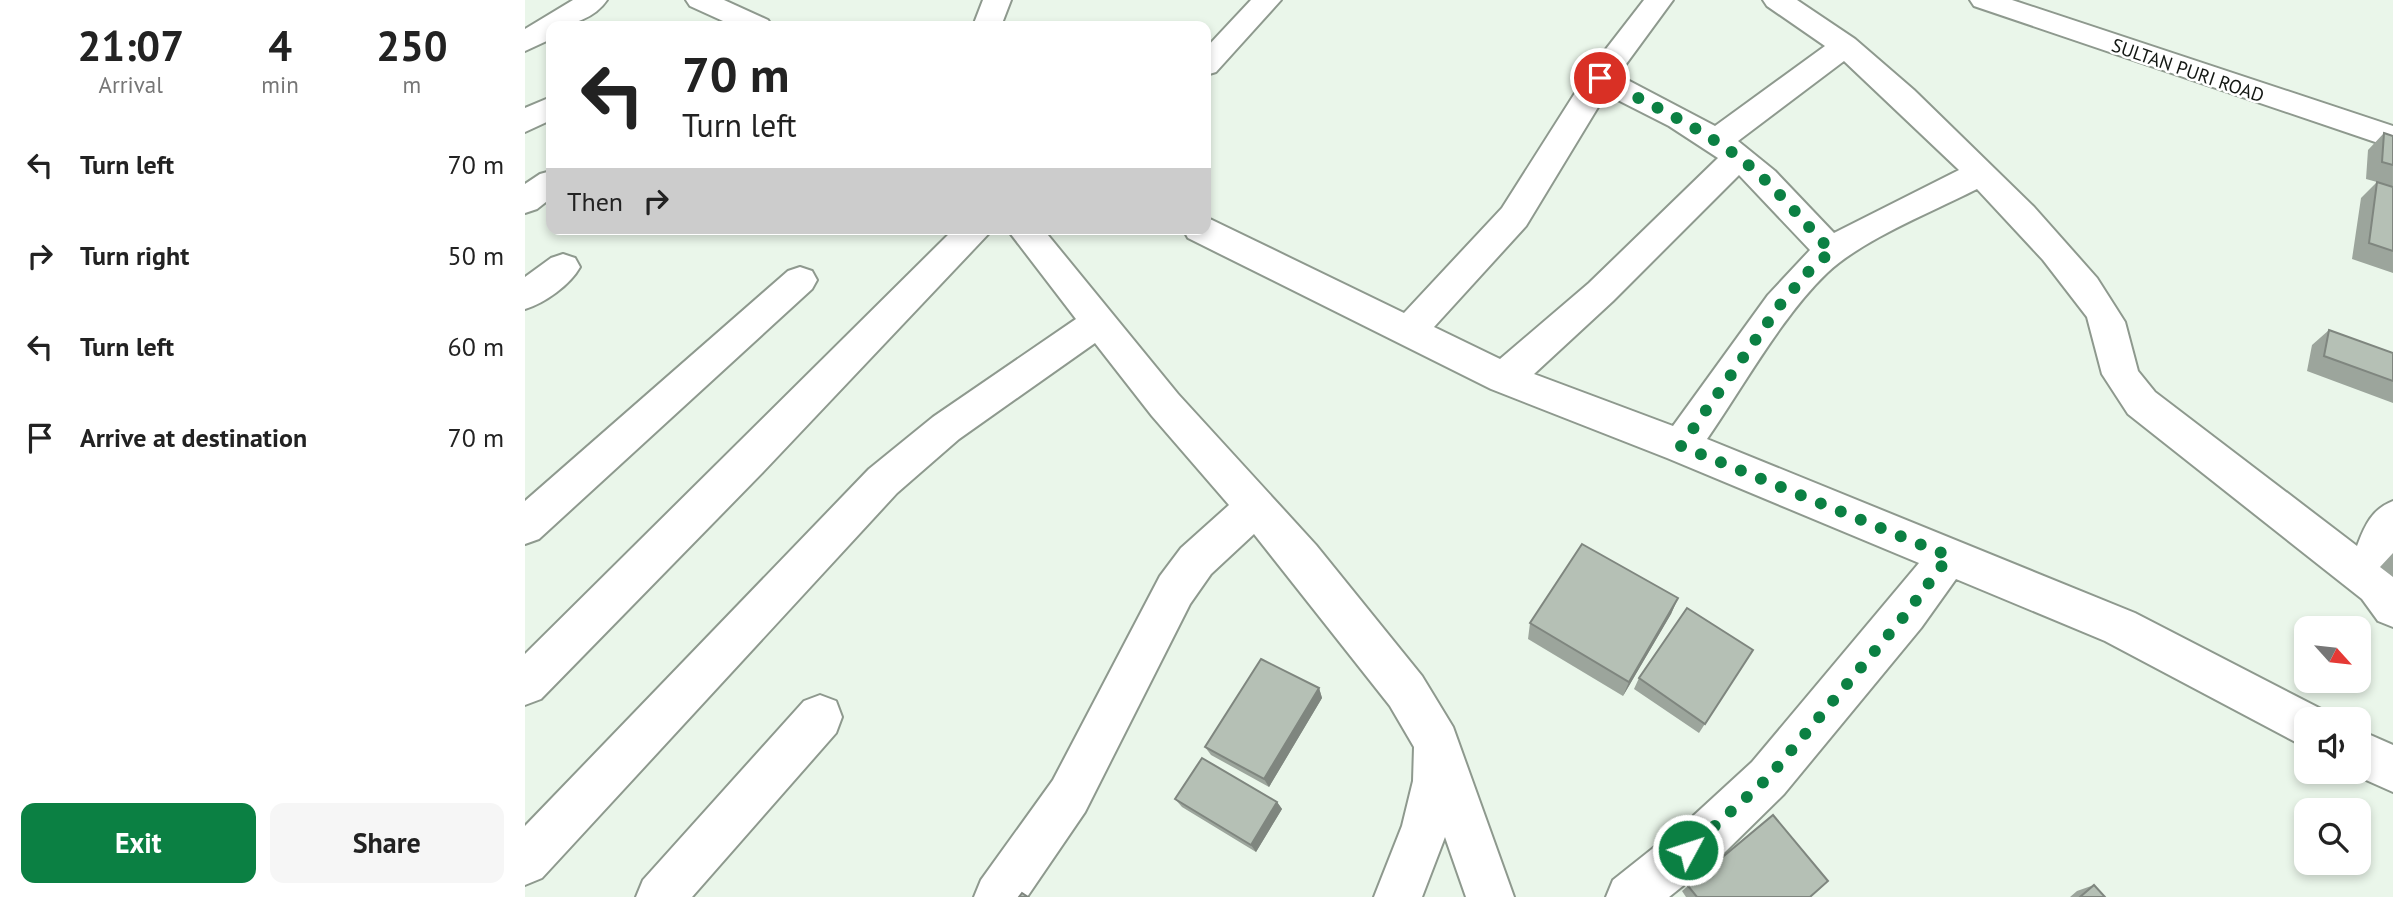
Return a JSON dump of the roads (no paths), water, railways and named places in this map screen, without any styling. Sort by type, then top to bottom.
[{"type":"street","points":[[559,21],[593,0]]},
{"type":"street","points":[[989,21],[997,0]]},
{"type":"street","points":[[1211,60],[1266,0]]},
{"type":"street","points":[[1409,330],[1509,222],[1527,198],[1600,78],[1659,0]]},
{"type":"street","points":[[1777,0],[1845,46],[1890,83],[2027,220],[2100,309],[2115,338],[2119,370],[2137,398],[2152,414],[2385,596]]},
{"type":"street","name":"SULTAN PURI ROAD","points":[[1984,0],[2393,137]]},
{"type":"street","points":[[721,3],[750,21]]},
{"type":"street","points":[[525,42],[546,29]]},
{"type":"street","points":[[1504,378],[1601,292],[1727,149],[1845,46]]},
{"type":"street","points":[[1600,78],[1727,149],[1755,171],[1832,252]]},
{"type":"street","points":[[525,121],[546,110]]},
{"type":"street","points":[[1681,446],[1780,305],[1815,264],[1845,242],[1981,173]]},
{"type":"street","points":[[525,201],[546,186]]},
{"type":"street","points":[[1211,234],[1504,378],[1681,446],[2120,627],[2294,719]]},
{"type":"street","points":[[525,684],[750,460],[940,261],[969,235]]},
{"type":"street","points":[[1029,235],[1165,405],[1256,506],[1406,691],[1437,743],[1490,897]]},
{"type":"street","points":[[525,296],[563,267]]},
{"type":"street","points":[[525,526],[800,280]]},
{"type":"street","points":[[525,861],[883,481],[946,428],[1098,322]]},
{"type":"street","points":[[998,897],[1069,796],[1175,590],[1196,561],[1256,506]]},
{"type":"street","points":[[2385,596],[2370,569],[2372,555],[2382,533],[2393,519]]},
{"type":"street","points":[[1630,897],[1708,835],[1768,778],[1906,614],[1949,556]]},
{"type":"street","points":[[660,897],[820,717]]},
{"type":"street","points":[[1398,897],[1426,826],[1436,781],[1437,743]]},
{"type":"street","points":[[2371,758],[2393,769]]}]
